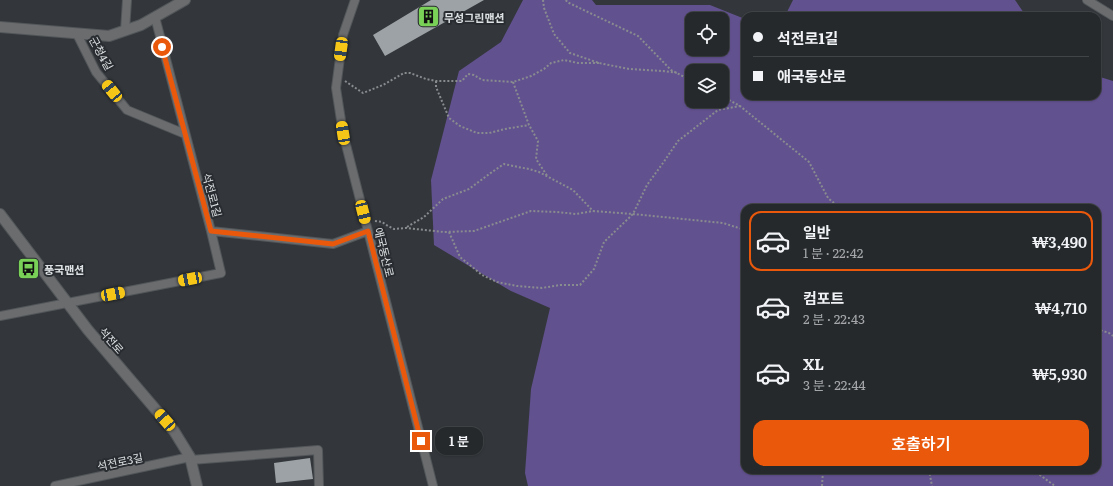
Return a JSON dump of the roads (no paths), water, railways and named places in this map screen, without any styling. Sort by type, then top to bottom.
[{"type":"street","points":[[124,31],[127,0]]},
{"type":"street","name":"군청4길","points":[[0,27],[109,36],[141,25],[185,0]]},
{"type":"street","name":"애국동산로","points":[[355,0],[343,36],[337,76],[336,88],[343,133],[433,486]]},
{"type":"street","points":[[1087,0],[1113,16]]},
{"type":"street","name":"석전로1길","points":[[67,303],[221,273],[155,17]]},
{"type":"street","name":"군청4길","points":[[77,34],[96,72],[127,110],[185,134]]},
{"type":"street","name":"석전로","points":[[0,214],[88,330],[174,431],[191,458],[197,486]]},
{"type":"street","points":[[211,231],[333,244],[367,227]]},
{"type":"street","points":[[0,316],[67,303]]},
{"type":"street","name":"석전로3길","points":[[55,486],[191,458],[318,450],[319,486]]},
{"type":"place","name":"무성그린맨션","points":[[428,17]]},
{"type":"place","name":"풍국맨션","points":[[29,269]]}]
